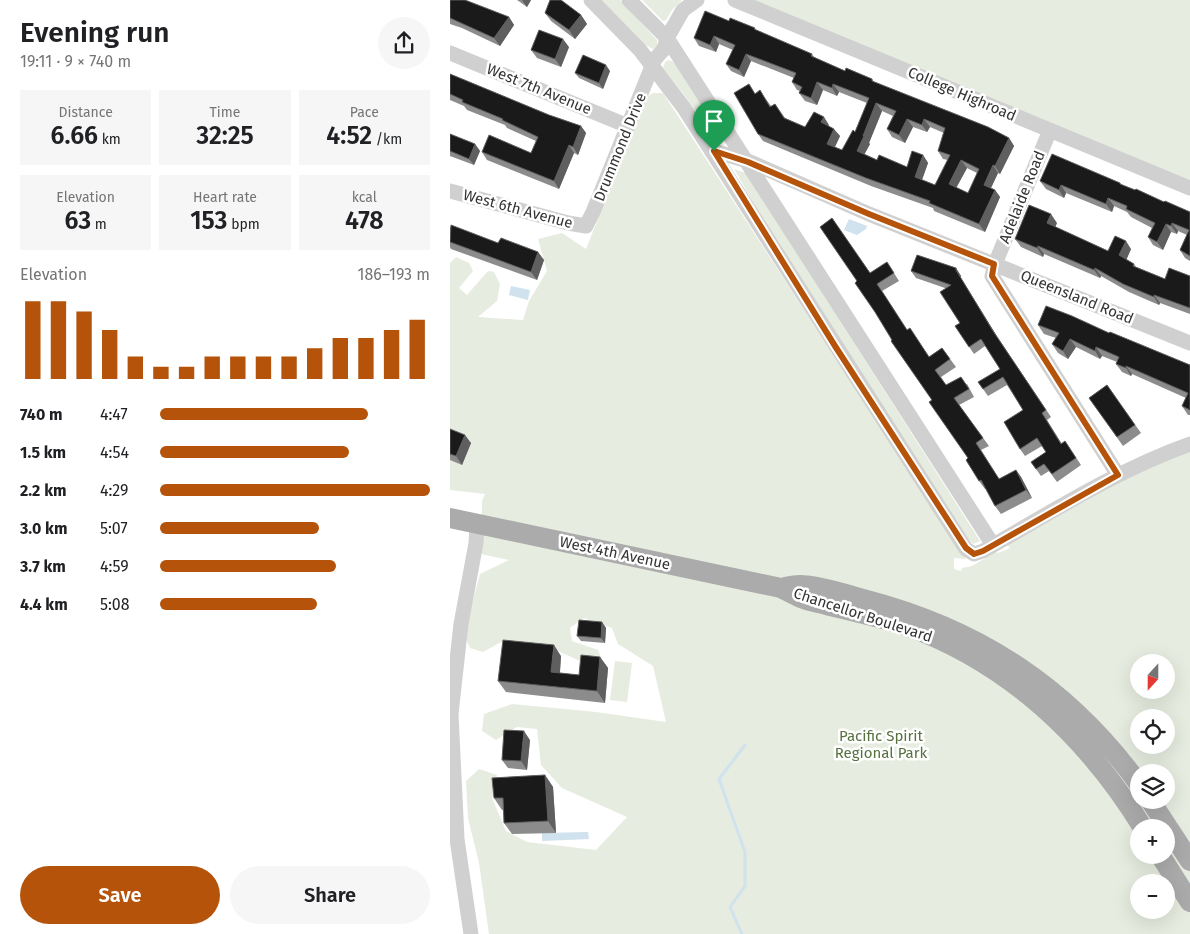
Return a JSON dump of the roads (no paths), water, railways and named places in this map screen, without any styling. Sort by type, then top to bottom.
[{"type":"main road","name":"West 4th Avenue","points":[[450,518],[781,588]]},
{"type":"main road","name":"Chancellor Boulevard","points":[[781,588],[800,584],[874,601],[913,613],[976,641],[1013,662],[1063,700],[1090,725],[1130,773]]},
{"type":"main road","name":"Chancellor Boulevard","points":[[781,588],[802,599],[882,619],[934,637],[977,660],[1015,684],[1047,710],[1086,749],[1117,788],[1137,819]]},
{"type":"main road","points":[[1156,809],[1190,861]]},
{"type":"main road","points":[[1166,864],[1190,902]]},
{"type":"street","points":[[591,0],[617,25],[653,67],[714,151],[877,411],[966,548],[974,554],[1118,475],[1160,454],[1190,444]]},
{"type":"street","points":[[629,0],[667,38],[993,545]]},
{"type":"street","points":[[653,67],[655,58],[664,49],[667,38],[683,10],[697,0]]},
{"type":"street","name":"College Highroad","points":[[735,0],[1190,188]]},
{"type":"street","name":"West 7th Avenue","points":[[450,53],[628,126]]},
{"type":"street","name":"Drummond Drive","points":[[586,226],[653,67]]},
{"type":"street","name":"Adelaide Road","points":[[994,264],[1050,130]]},
{"type":"street","name":"Queensland Road","points":[[714,151],[748,162],[869,214],[1190,343]]},
{"type":"street","name":"West 6th Avenue","points":[[450,191],[568,223],[586,226]]},
{"type":"street","points":[[994,264],[992,276],[1118,475]]},
{"type":"street","points":[[471,934],[457,839],[451,714],[461,624],[476,543],[477,524]]},
{"type":"water","points":[[849,219],[867,226],[866,229],[857,235],[844,230]]},
{"type":"water","points":[[511,286],[530,290],[528,300],[509,295]]},
{"type":"water","points":[[588,832],[589,839],[542,841],[542,833]]},
{"type":"waterway","points":[[742,934],[730,907],[745,886],[745,852],[719,779],[745,745]]},
{"type":"park label","name":"Pacific Spirit Regional Park","points":[[881,744]]}]
